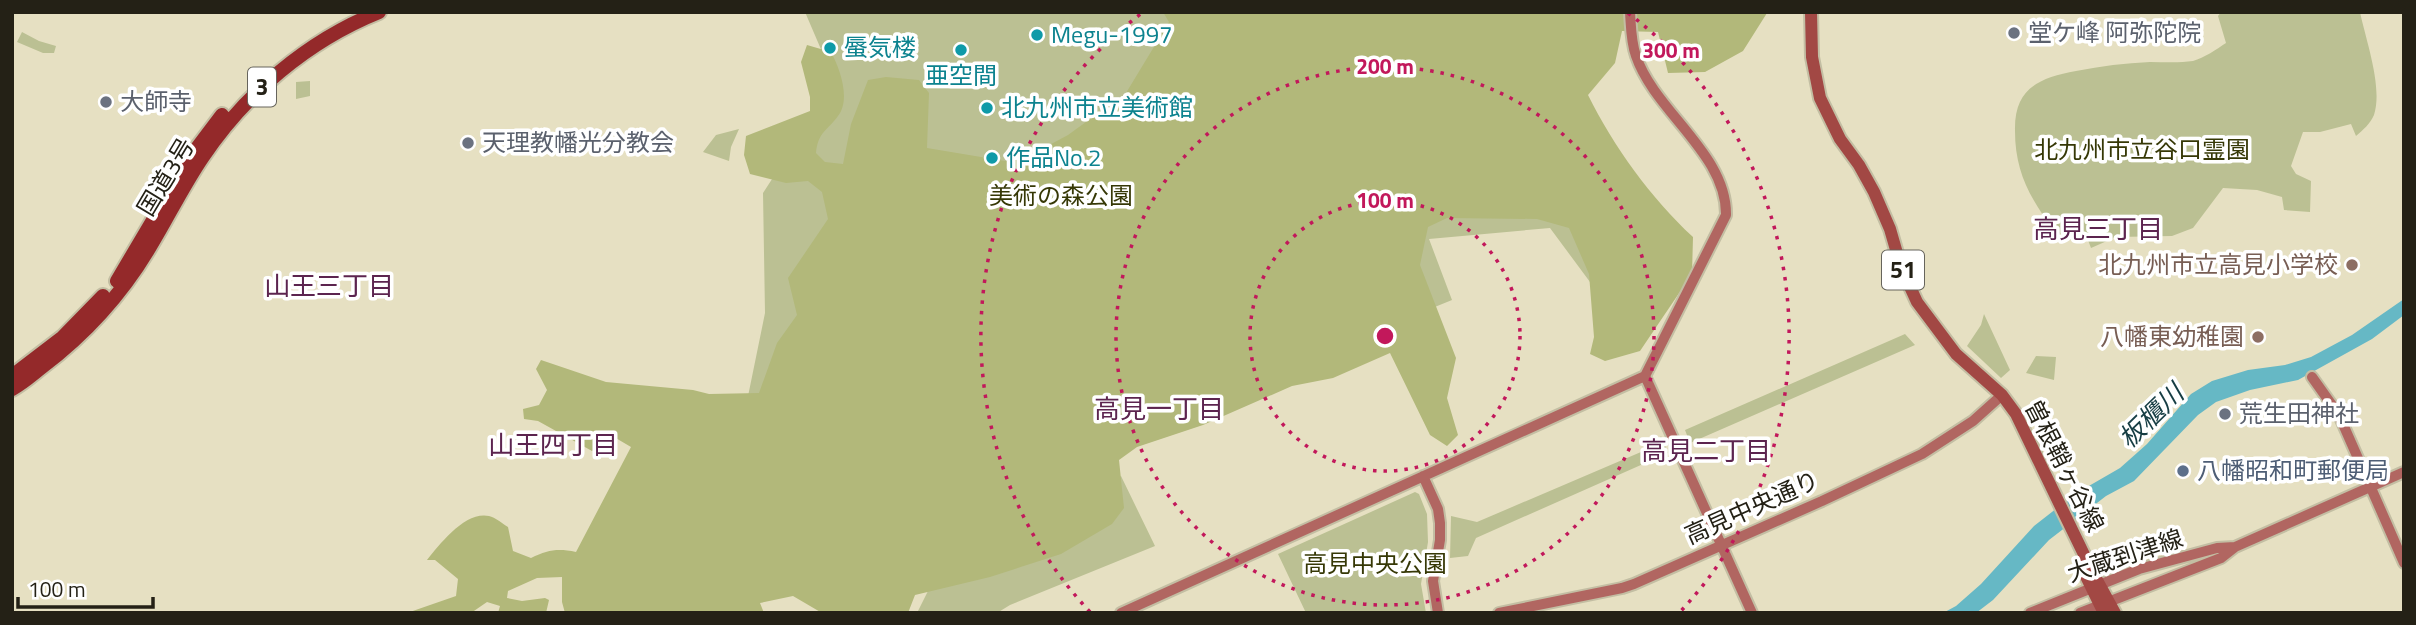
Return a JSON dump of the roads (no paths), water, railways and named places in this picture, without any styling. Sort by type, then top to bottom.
[{"type":"highway","name":"国道3号","points":[[173,197],[191,156],[230,106],[258,78],[313,35],[354,12]]},
{"type":"highway","name":"国道3号","points":[[12,389],[67,341],[117,280],[173,197],[236,112],[275,75],[317,43],[379,12]]},
{"type":"highway","name":"国道3号","points":[[12,376],[67,341]]},
{"type":"main road","name":"曽根鞘ヶ谷線","points":[[1803,12],[1804,58],[1812,100],[1833,142],[1861,184],[1874,210],[1909,301],[1944,351],[2000,397]]},
{"type":"main road","name":"曽根鞘ヶ谷線","points":[[1811,12],[1812,57],[1820,98],[1840,139],[1874,192],[1890,229],[1901,267],[1917,302],[1956,354],[2000,397],[2055,500],[2105,606],[2115,613]]},
{"type":"street","points":[[1121,613],[1645,376],[1726,215],[1726,200],[1712,164],[1657,94],[1636,57],[1630,12]]},
{"type":"street","points":[[1645,376],[1752,613]]},
{"type":"street","points":[[2312,377],[2339,415],[2404,563]]},
{"type":"street","name":"高見中央通り","points":[[1499,613],[1622,588],[1723,545],[1922,454],[1955,434],[2000,397]]},
{"type":"street","name":"大蔵到津線","points":[[2080,613],[2105,606],[2221,558],[2235,547],[2404,472]]},
{"type":"street","points":[[1423,476],[1438,509],[1440,523],[1433,581],[1438,613]]},
{"type":"street","name":"大蔵到津線","points":[[2030,613],[2140,569],[2217,548],[2235,547]]},
{"type":"water","points":[[2404,299],[2404,315],[2372,339],[2298,380],[2250,390],[2216,402],[2198,415],[2134,481],[2106,496],[2049,540],[1993,600],[1976,613],[1943,613],[1956,606],[1981,584],[2034,526],[2075,494],[2120,468],[2147,444],[2191,394],[2212,381],[2248,370],[2285,365],[2311,357],[2352,335]]},
{"type":"place","name":"堂ケ峰 阿弥陀院","points":[[2014,33]]},
{"type":"place","name":"Megu-1997","points":[[1037,35]]},
{"type":"place","name":"蜃気楼","points":[[830,48]]},
{"type":"place","name":"亜空間","points":[[961,50]]},
{"type":"place","name":"大師寺","points":[[106,102]]},
{"type":"place","name":"北九州市立美術館","points":[[987,108]]},
{"type":"place","name":"天理教幡光分教会","points":[[468,143]]},
{"type":"place","name":"作品No.2","points":[[992,158]]},
{"type":"place","name":"北九州市立高見小学校","points":[[2352,265]]},
{"type":"place","name":"八幡東幼稚園","points":[[2258,337]]},
{"type":"place","name":"荒生田神社","points":[[2225,414]]},
{"type":"place","name":"八幡昭和町郵便局","points":[[2183,471]]},
{"type":"district","name":"高見三丁目","points":[[2098,229]]},
{"type":"district","name":"山王三丁目","points":[[329,286]]},
{"type":"district","name":"高見一丁目","points":[[1159,409]]},
{"type":"district","name":"山王四丁目","points":[[553,445]]},
{"type":"district","name":"高見二丁目","points":[[1706,451]]},
{"type":"park label","name":"北九州市立谷口霊園","points":[[2142,150]]},
{"type":"park label","name":"美術の森公園","points":[[1061,196]]},
{"type":"park label","name":"高見中央公園","points":[[1375,564]]},
{"type":"water label","name":"板櫃川","points":[[2151,416]]}]
